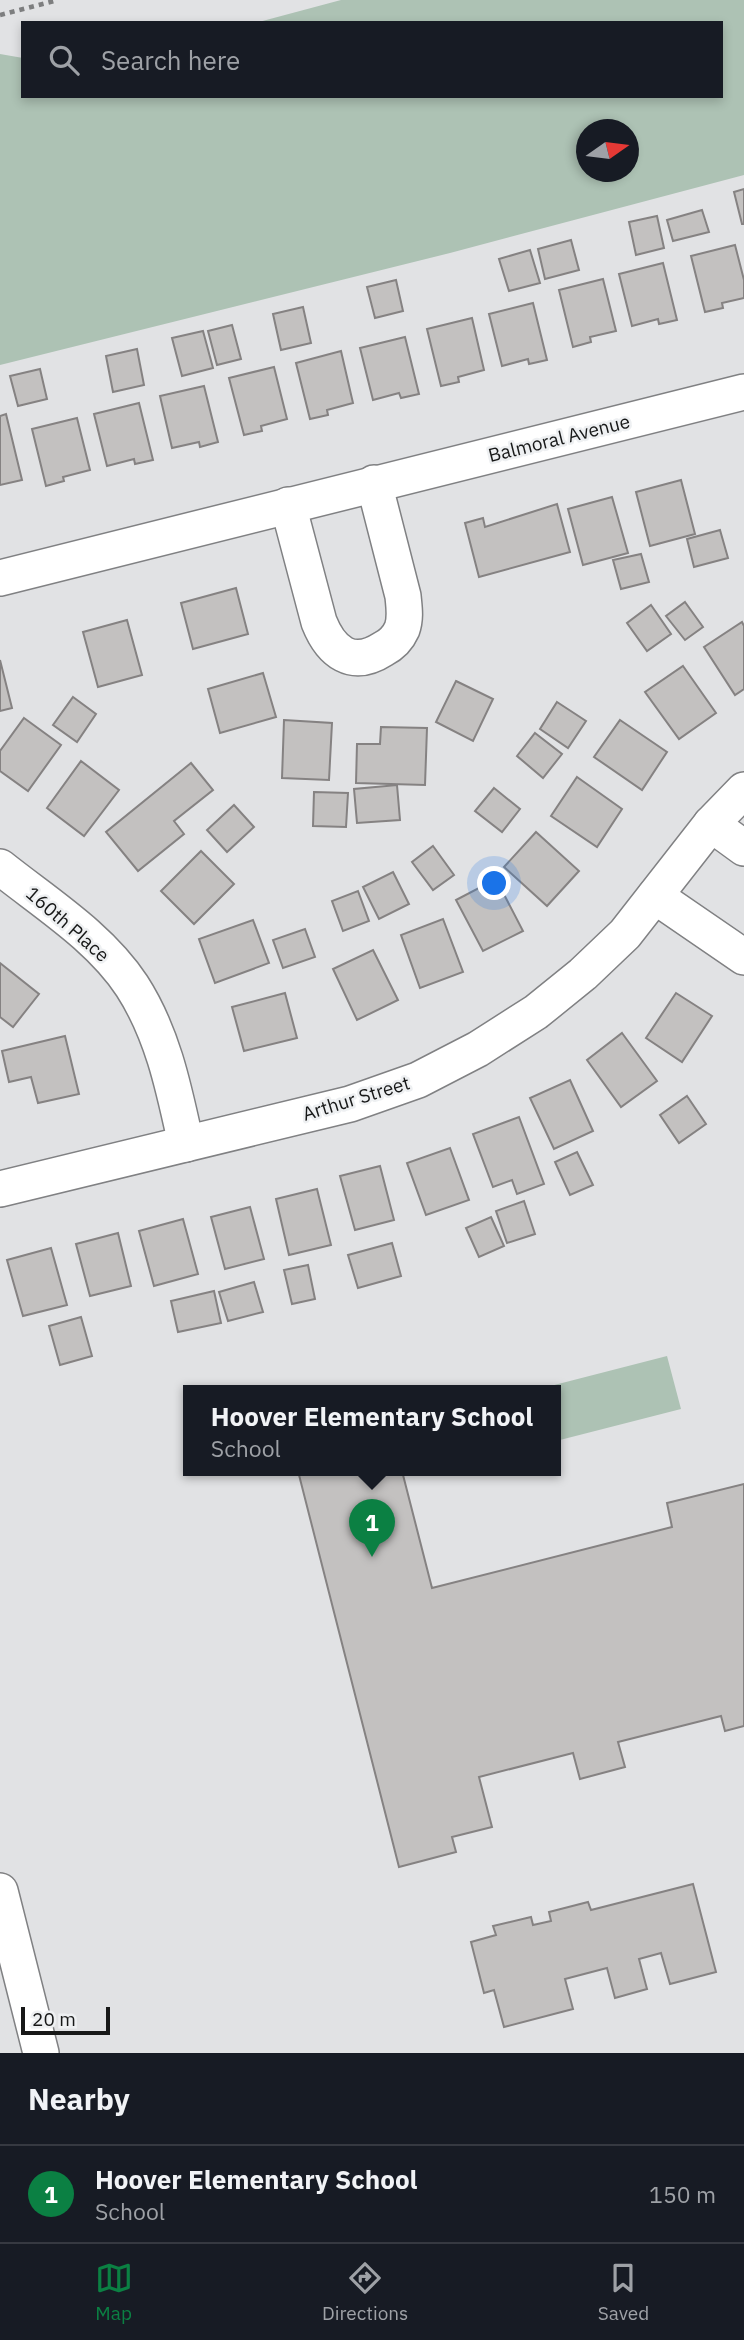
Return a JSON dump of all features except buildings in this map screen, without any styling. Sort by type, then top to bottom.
[{"type":"street","name":"Balmoral Avenue","points":[[0,578],[744,392]]},
{"type":"street","points":[[288,505],[326,640],[340,653],[354,659],[374,655],[392,644],[401,630],[405,615],[403,596],[374,484]]},
{"type":"street","name":"Arthur Street","points":[[0,1189],[349,1104],[418,1080],[478,1049],[536,1012],[583,974],[625,934],[711,824],[744,790]]},
{"type":"street","points":[[711,824],[744,848]]},
{"type":"street","name":"160th Place","points":[[0,867],[87,936],[132,986],[153,1025],[168,1067],[186,1144]]},
{"type":"street","points":[[655,896],[744,957]]},
{"type":"street","points":[[0,1891],[10,1969],[41,2053]]},
{"type":"path","points":[[0,15],[58,0]]},
{"type":"green space","points":[[341,0],[744,0],[744,175],[450,253],[0,365],[0,54],[21,58],[21,98],[723,98],[723,21],[262,21]]},
{"type":"green space","points":[[667,1356],[681,1409],[561,1440],[561,1385],[554,1385]]},
{"type":"place","name":"Hoover Elementary School","points":[[372,1557]]}]
